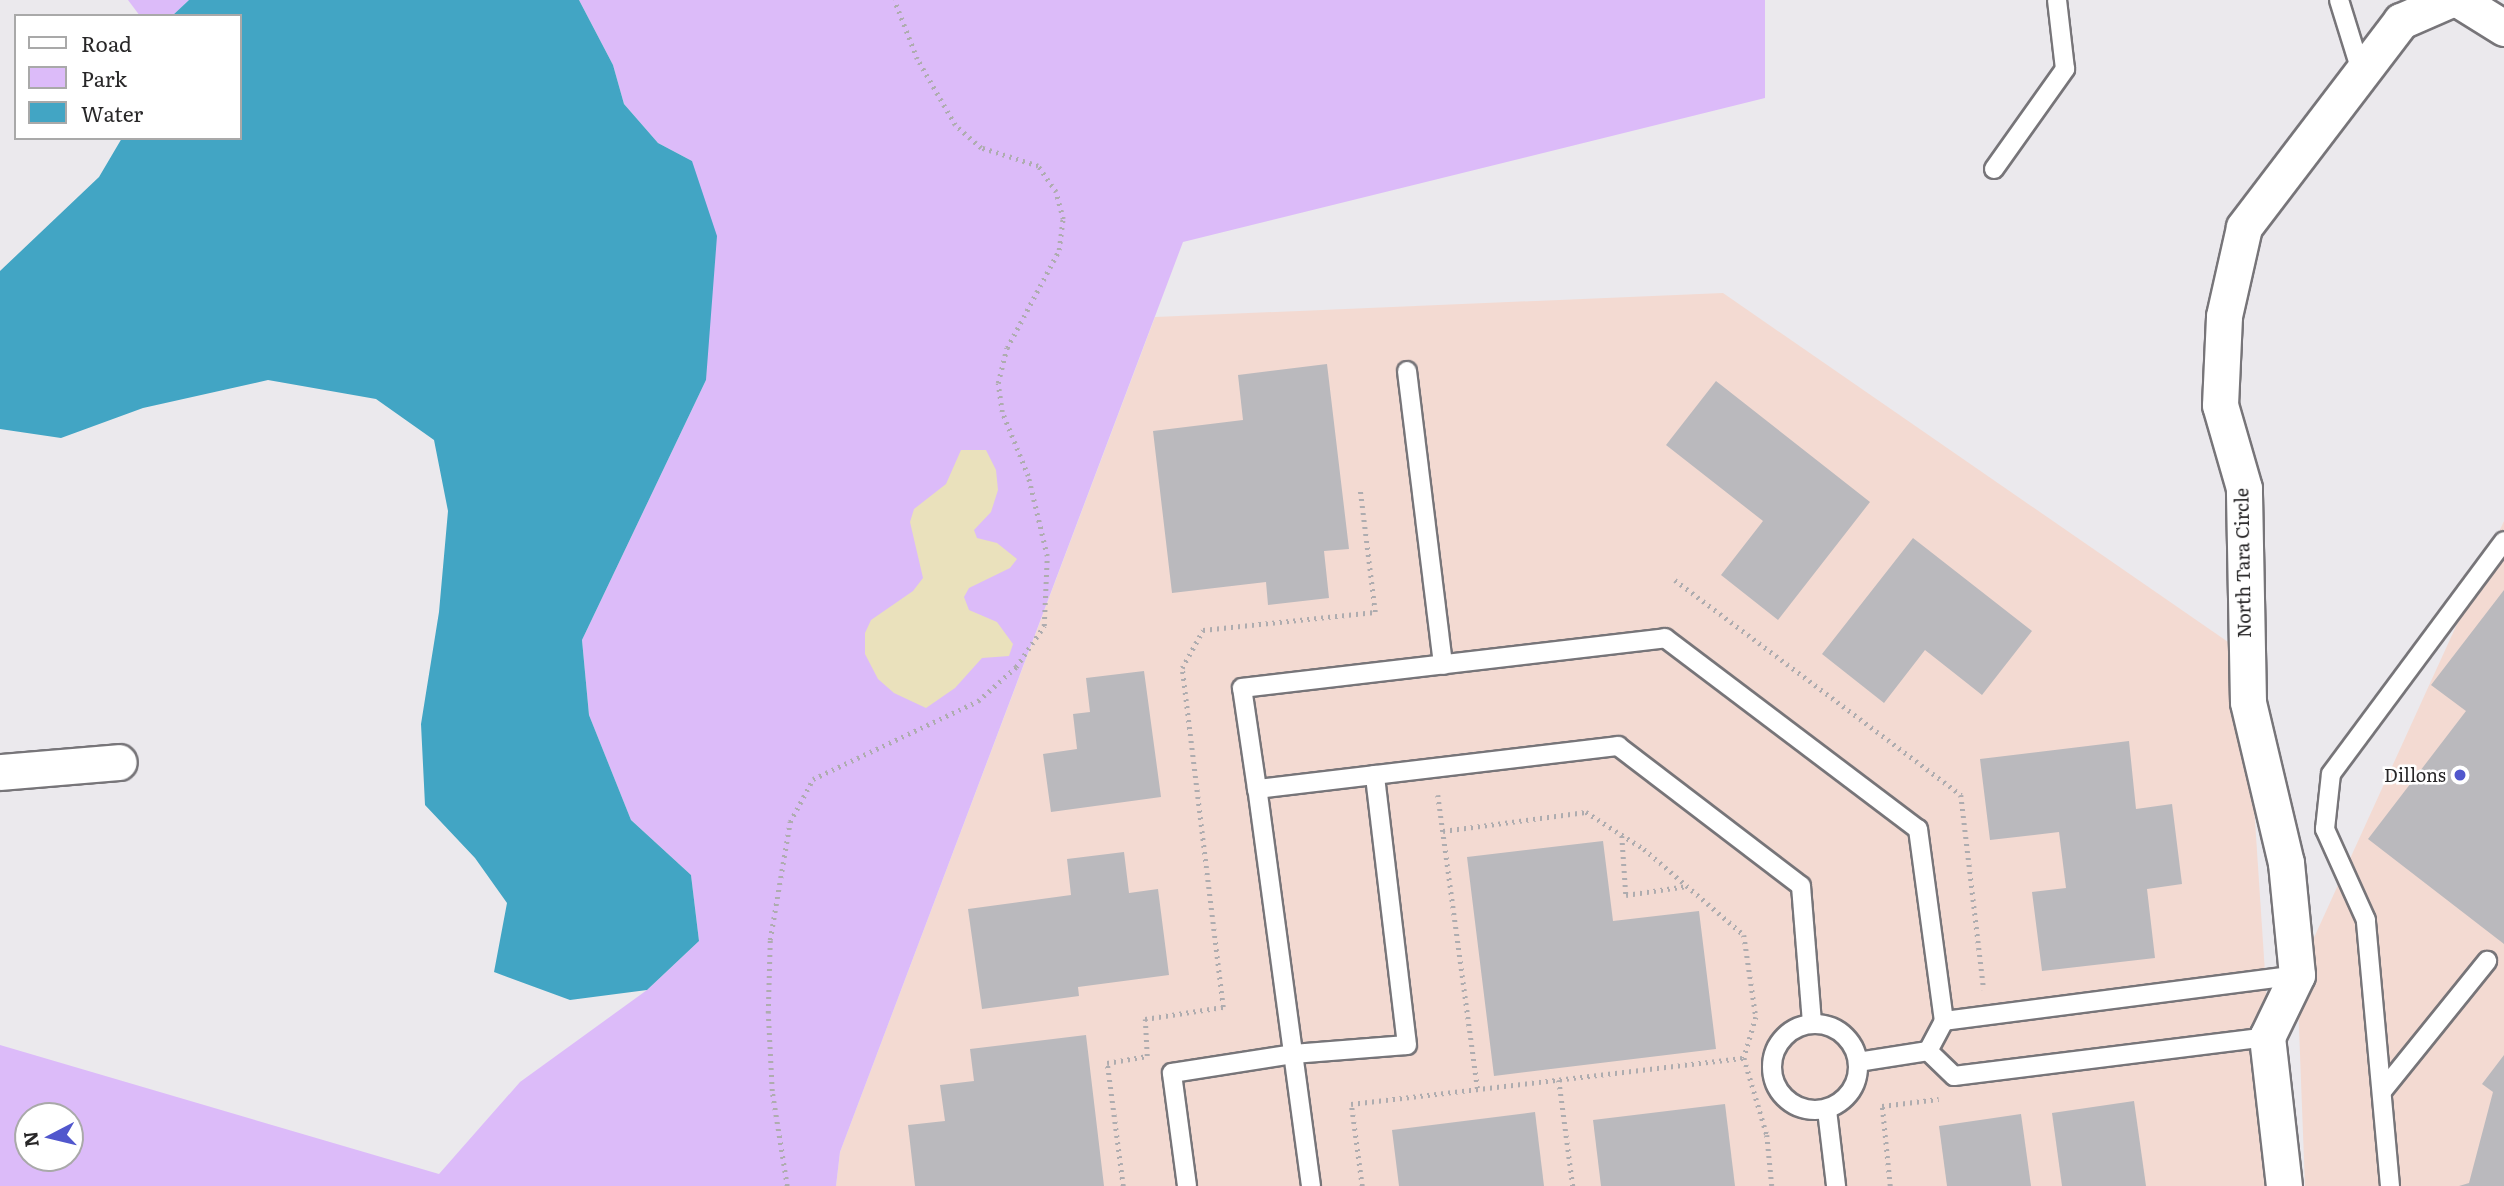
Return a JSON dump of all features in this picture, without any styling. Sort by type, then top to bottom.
[{"type":"street","name":"North Tara Circle","points":[[2297,975],[2286,863],[2248,702],[2244,488],[2220,405],[2224,316],[2244,227],[2401,21],[2449,0]]},
{"type":"street","points":[[2459,0],[2504,28]]},
{"type":"street","points":[[0,772],[119,762]]},
{"type":"street","points":[[2284,1186],[2267,1037],[2297,975]]},
{"type":"lane","points":[[1994,169],[2065,69],[2057,0]]},
{"type":"lane","points":[[2339,0],[2361,71]]},
{"type":"lane","points":[[1406,371],[1443,665]]},
{"type":"lane","points":[[2390,1186],[2365,920],[2325,829],[2331,774],[2504,541]]},
{"type":"lane","points":[[1311,1186],[1242,688],[1665,638],[1918,829],[1944,1020],[1928,1051]]},
{"type":"lane","points":[[1257,789],[1618,746],[1801,886],[1812,1024]]},
{"type":"lane","points":[[1187,1186],[1172,1073],[1293,1054],[1406,1045],[1375,775]]},
{"type":"lane","points":[[2383,1090],[2487,961]]},
{"type":"lane","points":[[1944,1020],[2297,975]]},
{"type":"lane","points":[[1812,1024],[1838,1030],[1848,1039],[1858,1062],[1851,1092],[1827,1110],[1812,1111],[1791,1104],[1776,1087],[1772,1073],[1772,1058],[1786,1034],[1812,1024]]},
{"type":"lane","points":[[1928,1051],[1954,1076],[2267,1037]]},
{"type":"lane","points":[[1858,1062],[1928,1051]]},
{"type":"lane","points":[[1827,1110],[1836,1186]]},
{"type":"path","points":[[787,1186],[772,1091],[768,1013],[769,940],[790,822],[813,779],[978,701],[1016,667],[1044,626],[1047,556],[1028,476],[1003,412],[998,383],[1007,348],[1059,250],[1063,219],[1056,192],[1038,166],[981,148],[955,125],[917,59],[894,0]]},
{"type":"path","points":[[1123,1186],[1107,1063],[1147,1056],[1145,1019],[1223,1007],[1182,668],[1203,630],[1375,612],[1360,489]]},
{"type":"path","points":[[1437,792],[1478,1089]]},
{"type":"path","points":[[1443,831],[1586,812],[1622,835],[1745,934],[1756,1017],[1744,1058],[1767,1135],[1772,1186]]},
{"type":"path","points":[[1622,835],[1626,895],[1688,886]]},
{"type":"path","points":[[1362,1186],[1351,1104],[1744,1058]]},
{"type":"path","points":[[1559,1080],[1573,1186]]},
{"type":"shaded area","points":[[1723,293],[2244,653],[2279,1186],[836,1186],[840,1152],[1155,317]]},
{"type":"shaded area","points":[[2504,521],[2504,1186],[2305,1186],[2297,975]]},
{"type":"green space","points":[[128,0],[189,0],[174,14],[138,14]]},
{"type":"green space","points":[[579,0],[1765,0],[1765,98],[1183,242],[840,1152],[836,1186],[0,1186],[0,1045],[439,1174],[520,1082],[647,990],[699,941],[691,875],[631,820],[589,715],[582,640],[706,380],[707,326],[692,161],[658,143],[624,104],[613,65]]},
{"type":"sand","points":[[961,450],[986,450],[996,470],[998,490],[991,512],[974,530],[977,538],[997,543],[1017,559],[1010,568],[969,588],[964,597],[969,610],[997,622],[1013,644],[1009,656],[982,658],[955,688],[926,708],[894,693],[878,679],[865,654],[865,633],[871,620],[913,591],[923,578],[910,522],[914,509],[946,484]]},
{"type":"water","points":[[189,0],[579,0],[613,65],[624,104],[658,143],[692,161],[717,236],[706,380],[582,640],[589,715],[631,820],[691,875],[699,941],[647,990],[570,1000],[494,972],[507,903],[475,858],[425,805],[421,724],[439,612],[448,511],[434,440],[376,399],[268,380],[143,408],[61,438],[0,429],[0,271],[99,177],[121,140],[242,140],[242,14],[174,14]]},
{"type":"building","points":[[1327,364],[1349,549],[1324,551],[1329,598],[1268,605],[1266,582],[1172,593],[1153,431],[1243,420],[1238,375]]},
{"type":"building","points":[[1716,381],[1870,502],[1778,620],[1721,575],[1763,521],[1666,445]]},
{"type":"building","points":[[1913,538],[2032,631],[1982,695],[1925,650],[1884,703],[1822,654]]},
{"type":"building","name":"Dillons","points":[[2504,590],[2504,944],[2368,839],[2466,711],[2431,685]]},
{"type":"building","points":[[1144,671],[1161,797],[1051,812],[1043,754],[1077,749],[1073,714],[1090,712],[1086,678]]},
{"type":"building","points":[[2129,741],[2136,809],[2172,804],[2182,884],[2147,889],[2155,958],[2042,971],[2032,892],[2066,888],[2059,832],[1990,840],[1980,759]]},
{"type":"building","points":[[1603,841],[1613,921],[1699,911],[1716,1049],[1494,1076],[1467,857]]},
{"type":"building","points":[[1124,852],[1129,893],[1158,889],[1169,975],[1078,987],[1079,996],[982,1009],[968,909],[1071,895],[1067,859]]},
{"type":"building","points":[[1086,1035],[1104,1186],[915,1186],[908,1125],[945,1121],[940,1085],[974,1081],[970,1049]]},
{"type":"building","points":[[2504,1055],[2504,1186],[2459,1186],[2469,1183],[2493,1092],[2482,1084]]},
{"type":"building","points":[[2134,1101],[2146,1186],[2062,1186],[2052,1113]]},
{"type":"building","points":[[1725,1104],[1735,1186],[1601,1186],[1593,1120]]},
{"type":"building","points":[[1535,1112],[1544,1186],[1399,1186],[1392,1130]]},
{"type":"building","points":[[2021,1114],[2031,1186],[1947,1186],[1939,1126]]},
{"type":"place","name":"Dillons","points":[[2460,775]]}]
